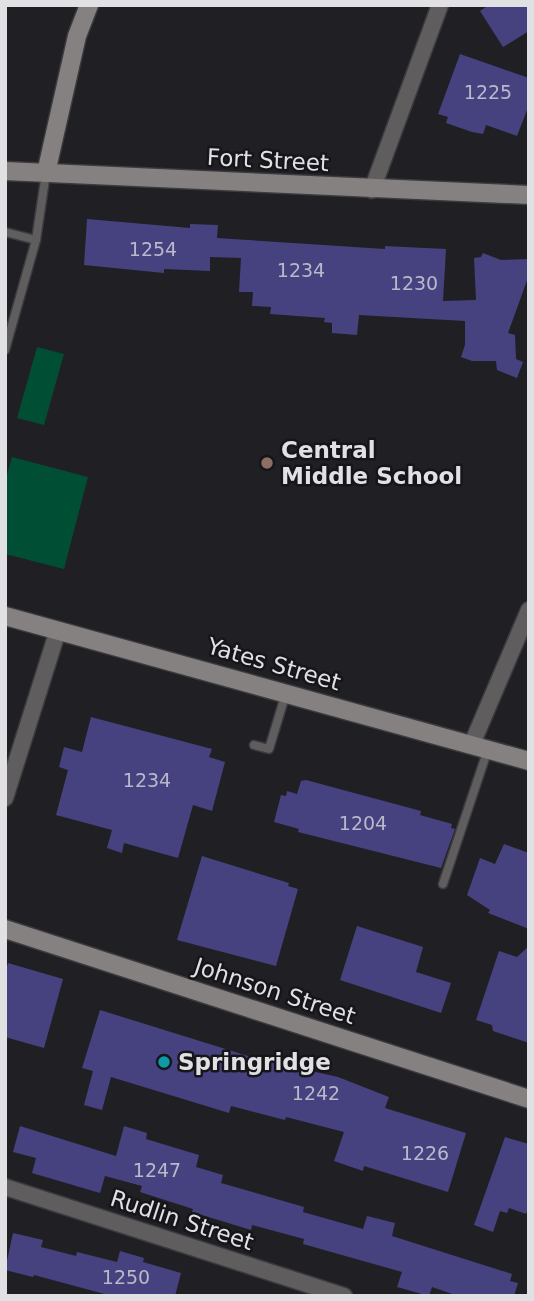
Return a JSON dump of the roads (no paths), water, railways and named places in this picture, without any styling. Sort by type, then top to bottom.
[{"type":"main road","points":[[46,173],[77,36],[89,5]]},
{"type":"main road","name":"Fort Street","points":[[5,171],[372,190],[529,195]]},
{"type":"main road","name":"Yates Street","points":[[5,616],[529,761]]},
{"type":"main road","name":"Johnson Street","points":[[5,929],[529,1098]]},
{"type":"street","points":[[372,190],[440,5]]},
{"type":"street","points":[[480,747],[529,610]]},
{"type":"street","points":[[5,798],[58,630]]},
{"type":"street","name":"Rudlin Street","points":[[5,1188],[344,1296]]},
{"type":"lane","points":[[5,350],[36,240],[46,173]]},
{"type":"lane","points":[[5,232],[36,240]]},
{"type":"lane","points":[[254,745],[269,749],[286,693]]},
{"type":"lane","points":[[443,884],[480,747]]},
{"type":"place","name":"Central Middle School","points":[[267,463]]},
{"type":"place","name":"Springridge","points":[[164,1062]]}]
